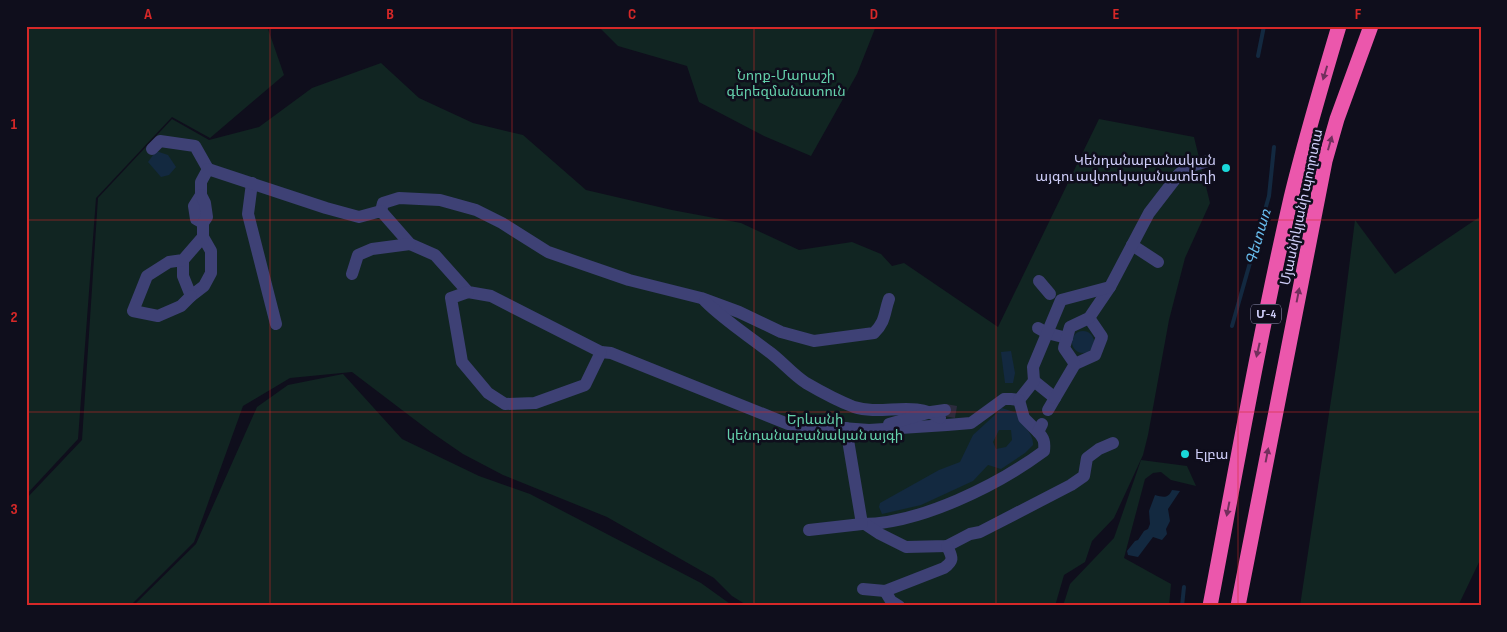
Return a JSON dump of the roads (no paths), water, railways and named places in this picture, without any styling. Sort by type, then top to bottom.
[{"type":"highway","name":"Մյասնիկյանի պողոտա","points":[[1210,606],[1255,362],[1291,198],[1310,122],[1339,26]]},
{"type":"highway","name":"Մյասնիկյանի պողոտա","points":[[1238,606],[1325,161],[1337,120],[1371,26]]},
{"type":"street","points":[[152,148],[160,141],[195,146],[208,169],[326,208],[359,216],[381,211]]},
{"type":"street","points":[[1075,364],[1064,348],[1070,327],[1089,318],[1110,287],[1149,213],[1179,174],[1188,167],[1208,160]]},
{"type":"street","points":[[203,237],[183,260],[169,262],[147,276],[133,311],[158,316],[181,306],[204,286],[211,273],[211,251],[203,237],[203,223],[196,218],[194,206],[201,195],[201,182],[208,169]]},
{"type":"street","points":[[252,183],[248,214],[276,324]]},
{"type":"street","points":[[381,211],[384,203],[399,198],[440,200],[476,210],[502,223],[548,252],[629,280],[701,298],[739,312],[781,332],[814,341],[874,333],[887,312],[889,299]]},
{"type":"street","points":[[381,211],[410,244],[435,255],[468,292]]},
{"type":"street","points":[[352,274],[358,255],[372,249],[410,244]]},
{"type":"street","points":[[1132,245],[1158,262]]},
{"type":"street","points":[[183,260],[183,276],[191,296]]},
{"type":"street","points":[[1039,281],[1053,297]]},
{"type":"street","points":[[1053,297],[1110,287]]},
{"type":"street","points":[[601,352],[585,385],[535,403],[505,404],[488,392],[462,362],[451,298],[468,292],[491,296],[601,352],[611,353],[788,424],[869,430],[971,422],[1004,399],[1012,398],[1019,400]]},
{"type":"street","points":[[1019,400],[1032,384],[1033,368],[1053,297]]},
{"type":"street","points":[[701,298],[722,318],[770,352],[805,382],[854,407],[871,410],[907,409],[939,413],[869,430]]},
{"type":"street","points":[[1048,410],[1075,364],[1095,355],[1102,337],[1089,318]]},
{"type":"street","points":[[1043,331],[1067,338]]},
{"type":"street","points":[[1032,384],[1055,398]]},
{"type":"street","points":[[808,530],[880,524],[926,513],[994,483],[1022,467],[1044,451],[1045,444],[1040,428],[1024,418],[1019,400]]},
{"type":"street","points":[[846,428],[863,524],[906,547],[947,546],[970,534],[980,532],[1071,485],[1084,476],[1087,458],[1098,449],[1113,443]]},
{"type":"street","points":[[863,589],[885,591],[944,568],[951,563],[952,558],[947,546]]},
{"type":"street","points":[[885,591],[891,601],[899,606]]},
{"type":"water","points":[[156,151],[168,155],[176,167],[169,175],[161,177],[148,162]]},
{"type":"water","points":[[1079,331],[1087,331],[1094,338],[1094,346],[1087,353],[1079,353],[1072,346],[1072,338]]},
{"type":"water","points":[[1011,351],[1015,373],[1013,383],[1005,383],[1001,352]]},
{"type":"water","points":[[999,407],[1017,413],[1033,441],[1033,445],[1025,453],[1001,469],[988,465],[973,481],[921,505],[882,514],[879,507],[880,503],[939,470],[960,462],[973,435],[998,412]],"holes":[[[999,430],[1011,430],[1012,440],[1006,447],[996,449],[993,442]]]},
{"type":"water","points":[[1172,490],[1180,491],[1168,509],[1170,521],[1166,529],[1167,534],[1162,540],[1153,537],[1138,557],[1128,555],[1127,551],[1144,531],[1148,529],[1150,524],[1149,511],[1155,495],[1167,496]]},
{"type":"waterway","name":"Գետառ","points":[[1258,56],[1264,26]]},
{"type":"waterway","name":"Գետառ","points":[[1232,326],[1269,196],[1274,147]]},
{"type":"waterway","name":"Գետառ","points":[[1182,606],[1184,587]]},
{"type":"tunnel","points":[[945,410],[956,412]]},
{"type":"place","name":"Կենդանաբանական այգու ավտոկայանատեղի","points":[[1226,168]]},
{"type":"place","name":"Էլբա","points":[[1185,454]]},
{"type":"park label","name":"Նորք-Մարաշի գերեզմանատուն","points":[[786,84]]},
{"type":"park label","name":"Երևանի կենդանաբանական այգի","points":[[815,428]]}]
